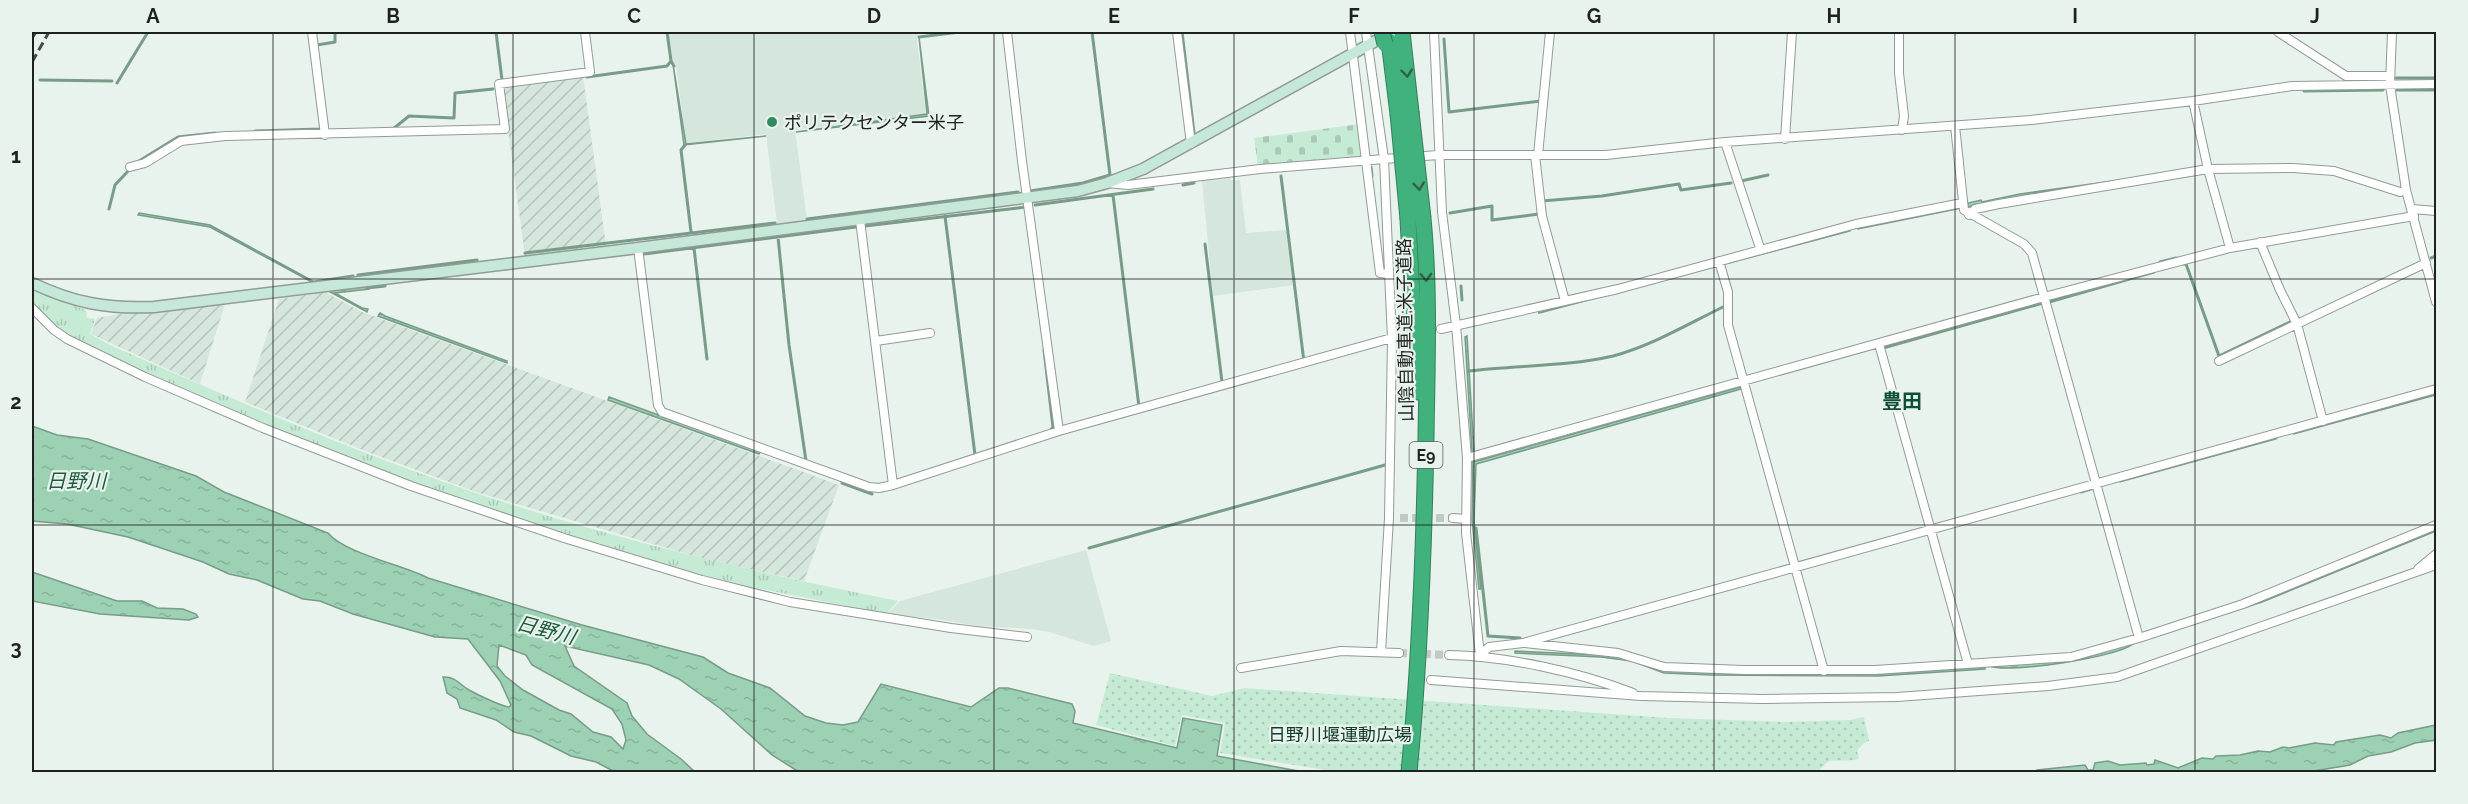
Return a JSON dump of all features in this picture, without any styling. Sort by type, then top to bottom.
[{"type":"highway","name":"山陰自動車道;米子道路","points":[[1392,35],[1396,95],[1404,113]]},
{"type":"highway","name":"山陰自動車道;米子道路","points":[[1392,35],[1404,113],[1415,219],[1428,311],[1422,593],[1409,772]]},
{"type":"highway","name":"山陰自動車道;米子道路","points":[[1404,772],[1414,691]]},
{"type":"street","points":[[312,32],[325,135]]},
{"type":"street","points":[[130,167],[145,163],[185,140],[225,136],[505,129],[499,84],[590,72],[585,32]]},
{"type":"street","points":[[1007,32],[1059,431]]},
{"type":"street","points":[[1177,32],[1191,144]]},
{"type":"street","points":[[1350,32],[1359,51],[1384,159],[1392,342],[1389,518],[1381,652]]},
{"type":"street","points":[[1366,32],[1359,51],[1366,160],[1380,273],[1389,274]]},
{"type":"street","points":[[1434,32],[1442,212],[1456,326],[1467,458],[1467,519],[1480,655]]},
{"type":"street","points":[[1550,32],[1537,155],[1542,216],[1565,301]]},
{"type":"street","points":[[1785,139],[1792,32]]},
{"type":"street","points":[[1899,32],[1899,73],[1904,116],[1902,130]]},
{"type":"street","points":[[2278,32],[2346,76],[2436,84]]},
{"type":"street","points":[[2392,32],[2390,80],[2406,190],[2436,302]]},
{"type":"street","points":[[32,283],[88,304],[123,308],[154,306],[638,248],[1078,190],[1107,183],[1143,169],[1392,35]]},
{"type":"street","points":[[1107,183],[1128,185],[1260,169],[1366,160],[1438,156],[1606,155],[1725,142],[2031,120],[2193,101],[2292,86],[2390,80]]},
{"type":"street","points":[[2193,101],[2208,169],[2230,248]]},
{"type":"street","points":[[1955,126],[1965,210]]},
{"type":"street","points":[[1725,142],[1760,248]]},
{"type":"street","points":[[1441,328],[1720,264],[1760,248],[1857,224],[1975,209],[2208,169],[2293,168],[2334,171],[2400,192],[2406,190]]},
{"type":"street","points":[[1965,210],[2031,250],[2139,638]]},
{"type":"street","points":[[1467,458],[2044,297],[2230,248],[2413,212],[2436,211]]},
{"type":"street","points":[[860,220],[893,485]]},
{"type":"street","points":[[2260,242],[2296,324],[2323,421]]},
{"type":"street","points":[[638,248],[658,405],[662,412],[869,487],[879,488],[893,485],[1059,431],[1392,342],[1407,334]]},
{"type":"street","points":[[2218,361],[2426,263]]},
{"type":"street","points":[[1720,264],[1728,292],[1728,325],[1824,671]]},
{"type":"street","points":[[32,308],[54,330],[67,339],[214,407],[411,486],[564,538],[702,580],[790,602],[951,628],[1028,637]]},
{"type":"street","points":[[876,341],[930,333]]},
{"type":"street","points":[[1879,344],[1968,663]]},
{"type":"street","points":[[1480,655],[1489,647],[1523,643],[2436,389]]},
{"type":"street","points":[[1389,518],[1400,518]]},
{"type":"street","points":[[1453,518],[1467,519]]},
{"type":"street","points":[[1523,643],[1618,653],[1667,667],[1824,671],[1899,669],[2071,657],[2139,638],[2242,604],[2436,525]]},
{"type":"street","points":[[2413,573],[2436,554]]},
{"type":"street","points":[[1431,680],[1641,696],[1773,699],[1898,698],[1979,693],[2088,682],[2117,676],[2436,565]]},
{"type":"street","points":[[1241,668],[1341,651],[1399,653]]},
{"type":"street","points":[[1449,655],[1480,655],[1562,672],[1614,685],[1641,696]]},
{"type":"shaded area","name":"ポリテクセンター米子","points":[[668,32],[919,32],[917,40],[926,114],[795,130],[807,220],[777,224],[766,134],[686,143],[676,64],[671,61]]},
{"type":"shaded area","points":[[583,76],[606,246],[525,256],[502,86]]},
{"type":"shaded area","points":[[1230,177],[1230,180],[1240,180],[1246,233],[1286,230],[1293,285],[1213,296],[1202,181]]},
{"type":"shaded area","points":[[325,292],[362,312],[839,485],[804,581],[704,559],[476,492],[365,451],[245,402],[279,299]]},
{"type":"shaded area","points":[[225,304],[200,384],[91,334],[97,318]]},
{"type":"shaded area","points":[[1086,550],[1111,641],[1094,646],[1032,629],[979,626],[887,614],[900,601]]},
{"type":"green space","points":[[1360,124],[1363,157],[1258,166],[1254,138]]},
{"type":"green space","points":[[32,288],[86,310],[87,318],[95,319],[90,334],[110,345],[291,423],[429,477],[528,510],[633,540],[738,567],[898,601],[886,614],[712,579],[466,502],[355,461],[141,372],[66,334],[32,305]]},
{"type":"green space","name":"日野川堰運動広場","points":[[1110,673],[1212,696],[1244,688],[1669,718],[1786,722],[1850,720],[1864,717],[1869,741],[1857,751],[1859,758],[1856,760],[1829,761],[1817,772],[1337,772],[1220,753],[1225,723],[1182,715],[1175,746],[1096,725]]},
{"type":"water","points":[[919,37],[929,116],[796,132],[927,114]]},
{"type":"water","points":[[673,64],[686,144],[766,136],[684,145]]},
{"type":"water","points":[[2171,173],[2031,194],[1858,229],[1857,227],[1968,205],[1968,203],[1981,200],[1982,202],[2020,194]]},
{"type":"water","points":[[139,213],[210,225],[331,291],[369,286],[369,289],[335,293],[368,309],[367,312],[210,227],[138,215]]},
{"type":"water","points":[[1850,229],[1850,231],[1539,313],[1538,310]]},
{"type":"water","points":[[380,313],[507,361],[507,363],[378,316]]},
{"type":"water","points":[[1467,336],[1474,452],[1472,452],[1465,337]]},
{"type":"water","points":[[1740,387],[1741,389],[1476,464],[1474,521],[1481,589],[1479,589],[1472,520],[1473,462]]},
{"type":"water","points":[[609,397],[760,452],[759,454],[608,400]]},
{"type":"water","name":"日野川","points":[[32,426],[57,435],[88,439],[196,476],[224,492],[328,533],[347,547],[360,553],[428,578],[582,625],[703,657],[728,673],[770,688],[805,716],[826,723],[843,725],[858,722],[881,684],[971,707],[999,688],[1008,688],[1072,704],[1075,711],[1073,723],[1177,748],[1183,718],[1222,725],[1217,756],[1304,772],[799,772],[772,755],[721,709],[679,679],[649,665],[565,646],[574,666],[627,703],[632,716],[647,734],[695,772],[615,772],[596,762],[571,756],[531,736],[514,732],[496,720],[460,708],[457,699],[447,693],[443,677],[454,679],[469,690],[496,703],[509,707],[511,705],[500,681],[468,639],[435,637],[353,614],[320,601],[303,599],[257,580],[229,574],[203,562],[128,537],[67,524],[32,521]],"holes":[[[499,645],[526,655],[532,665],[612,709],[622,724],[626,740],[623,749],[611,737],[593,732],[571,714],[523,690],[505,676],[497,666]]]},
{"type":"water","points":[[2436,529],[2436,531],[2262,602],[2147,639]]},
{"type":"water","points":[[32,572],[117,601],[142,601],[157,608],[183,609],[198,617],[189,620],[100,614],[32,601]]},
{"type":"water","points":[[2134,643],[2108,654],[2075,661]]},
{"type":"water","points":[[1515,651],[1602,655],[1632,659],[1664,671],[1760,675],[1879,674],[1985,667],[1985,669],[1878,676],[1712,675],[1664,673],[1632,661],[1601,657],[1515,653]]},
{"type":"water","points":[[2073,661],[2018,668],[1990,666]]},
{"type":"water","points":[[2436,725],[2436,740],[2415,743],[2391,752],[2368,756],[2350,765],[2308,772],[2036,772],[2037,770],[2085,765],[2088,770],[2093,770],[2095,763],[2108,761],[2120,765],[2146,763],[2147,765],[2154,764],[2155,760],[2178,768],[2202,758],[2213,759],[2216,756],[2240,755],[2258,751],[2270,752],[2283,747],[2315,743],[2334,745],[2336,742],[2380,735],[2391,738],[2398,733]]},
{"type":"waterway","points":[[117,83],[148,32]]},
{"type":"waterway","points":[[317,45],[335,42],[335,32]]},
{"type":"waterway","points":[[496,32],[502,80]]},
{"type":"waterway","points":[[667,32],[671,61]]},
{"type":"waterway","points":[[919,37],[960,32]]},
{"type":"waterway","points":[[1030,191],[1083,183],[1110,175],[1092,32]]},
{"type":"waterway","points":[[1182,32],[1194,133]]},
{"type":"waterway","points":[[1444,39],[1449,112],[1541,101]]},
{"type":"waterway","points":[[587,77],[667,66],[671,61],[674,66]]},
{"type":"waterway","points":[[2396,78],[2436,78]]},
{"type":"waterway","points":[[40,80],[112,81]]},
{"type":"waterway","points":[[393,129],[409,116],[454,118],[455,93],[493,89]]},
{"type":"waterway","points":[[2304,91],[2383,90]]},
{"type":"waterway","points":[[2397,90],[2436,90]]},
{"type":"waterway","points":[[255,131],[320,129],[321,127]]},
{"type":"waterway","points":[[139,161],[178,137],[215,133]]},
{"type":"waterway","points":[[685,145],[681,150],[691,232]]},
{"type":"waterway","points":[[1371,167],[1372,176]]},
{"type":"waterway","points":[[109,209],[115,185],[130,169]]},
{"type":"waterway","points":[[1741,181],[1768,175]]},
{"type":"waterway","points":[[1281,176],[1304,362]]},
{"type":"waterway","points":[[1183,185],[1194,183]]},
{"type":"waterway","points":[[1542,201],[1602,196],[1679,184],[1681,190],[1731,183]]},
{"type":"waterway","points":[[1035,205],[1153,189]]},
{"type":"waterway","points":[[807,219],[1018,192]]},
{"type":"waterway","points":[[1113,195],[1139,407]]},
{"type":"waterway","points":[[1450,213],[1492,206],[1492,220],[1539,214]]},
{"type":"waterway","points":[[865,226],[1026,207]]},
{"type":"waterway","points":[[945,216],[975,455]]},
{"type":"waterway","points":[[525,253],[775,223]]},
{"type":"waterway","points":[[644,254],[856,227]]},
{"type":"waterway","points":[[778,237],[789,345],[806,461]]},
{"type":"waterway","points":[[1205,244],[1222,382]]},
{"type":"waterway","points":[[694,248],[707,359]]},
{"type":"waterway","points":[[2431,258],[2436,256]]},
{"type":"waterway","points":[[2160,262],[2176,258]]},
{"type":"waterway","points":[[358,275],[477,260]]},
{"type":"waterway","points":[[2184,264],[2186,264],[2219,356],[2292,321]]},
{"type":"waterway","points":[[2049,302],[2154,272]]},
{"type":"waterway","points":[[314,282],[353,276]]},
{"type":"waterway","points":[[367,288],[385,286]]},
{"type":"waterway","points":[[1461,286],[1462,300]]},
{"type":"waterway","points":[[1883,348],[2043,303]]},
{"type":"waterway","points":[[1469,371],[1577,362],[1613,356],[1655,341],[1723,307]]},
{"type":"waterway","points":[[1044,350],[1053,427],[1050,431]]},
{"type":"waterway","points":[[2294,433],[2436,394]]},
{"type":"waterway","points":[[2120,481],[2276,438]]},
{"type":"waterway","points":[[1089,548],[1385,465]]},
{"type":"waterway","points":[[842,483],[872,494]]},
{"type":"waterway","points":[[2081,492],[2094,488]]},
{"type":"waterway","points":[[1476,528],[1488,636],[1520,638]]},
{"type":"tunnel","points":[[1400,518],[1453,518]]},
{"type":"tunnel","points":[[1399,653],[1449,655]]},
{"type":"railway","points":[[32,38],[36,32]]},
{"type":"railway","points":[[32,62],[49,32]]},
{"type":"place","name":"ポリテクセンター米子","points":[[772,122]]},
{"type":"district","name":"豊田","points":[[1902,401]]}]
